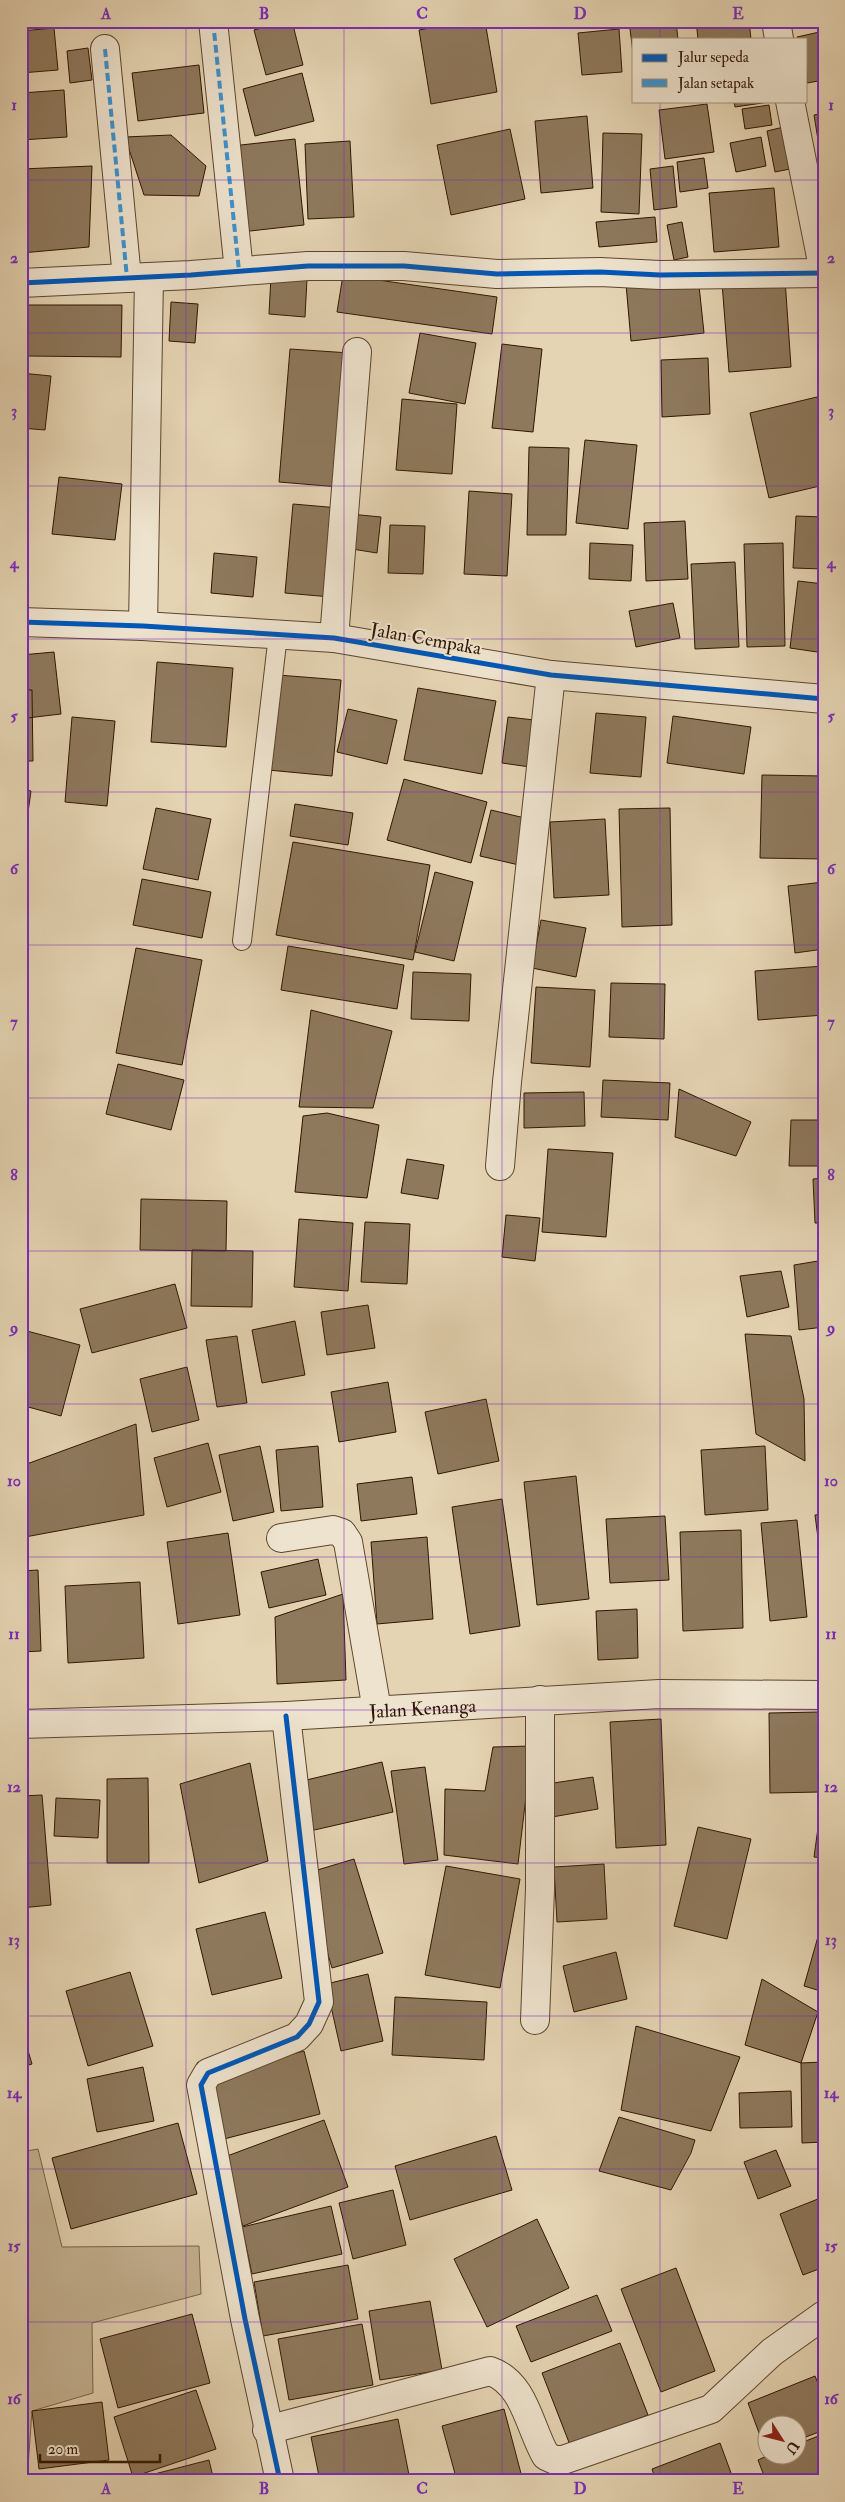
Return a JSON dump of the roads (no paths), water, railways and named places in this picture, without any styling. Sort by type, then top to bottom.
[{"type":"street","points":[[212,21],[240,271]]},
{"type":"street","points":[[776,21],[779,38]]},
{"type":"street","points":[[105,49],[138,278],[143,626]]},
{"type":"street","points":[[21,283],[138,278],[308,266],[375,266],[497,274],[600,272],[660,275],[824,273],[790,102]]},
{"type":"street","points":[[334,638],[357,352]]},
{"type":"street","name":"Jalan Cempaka","points":[[21,622],[143,626],[334,638],[551,675],[824,699]]},
{"type":"street","points":[[500,1166],[507,1082],[551,675]]},
{"type":"street","points":[[281,1538],[333,1530],[342,1533],[348,1542],[377,1710]]},
{"type":"street","name":"Jalan Kenanga","points":[[21,1724],[286,1716],[659,1694],[824,1694]]},
{"type":"street","points":[[535,2020],[540,1889],[540,1700]]},
{"type":"street","points":[[280,2481],[267,2430],[201,2085],[208,2073],[297,2037],[309,2024],[319,2002],[286,1716]]},
{"type":"street","points":[[267,2430],[490,2371],[501,2374],[518,2394],[546,2456],[568,2470],[711,2409],[772,2352],[822,2316]]},
{"type":"lane","points":[[242,941],[278,635]]}]
